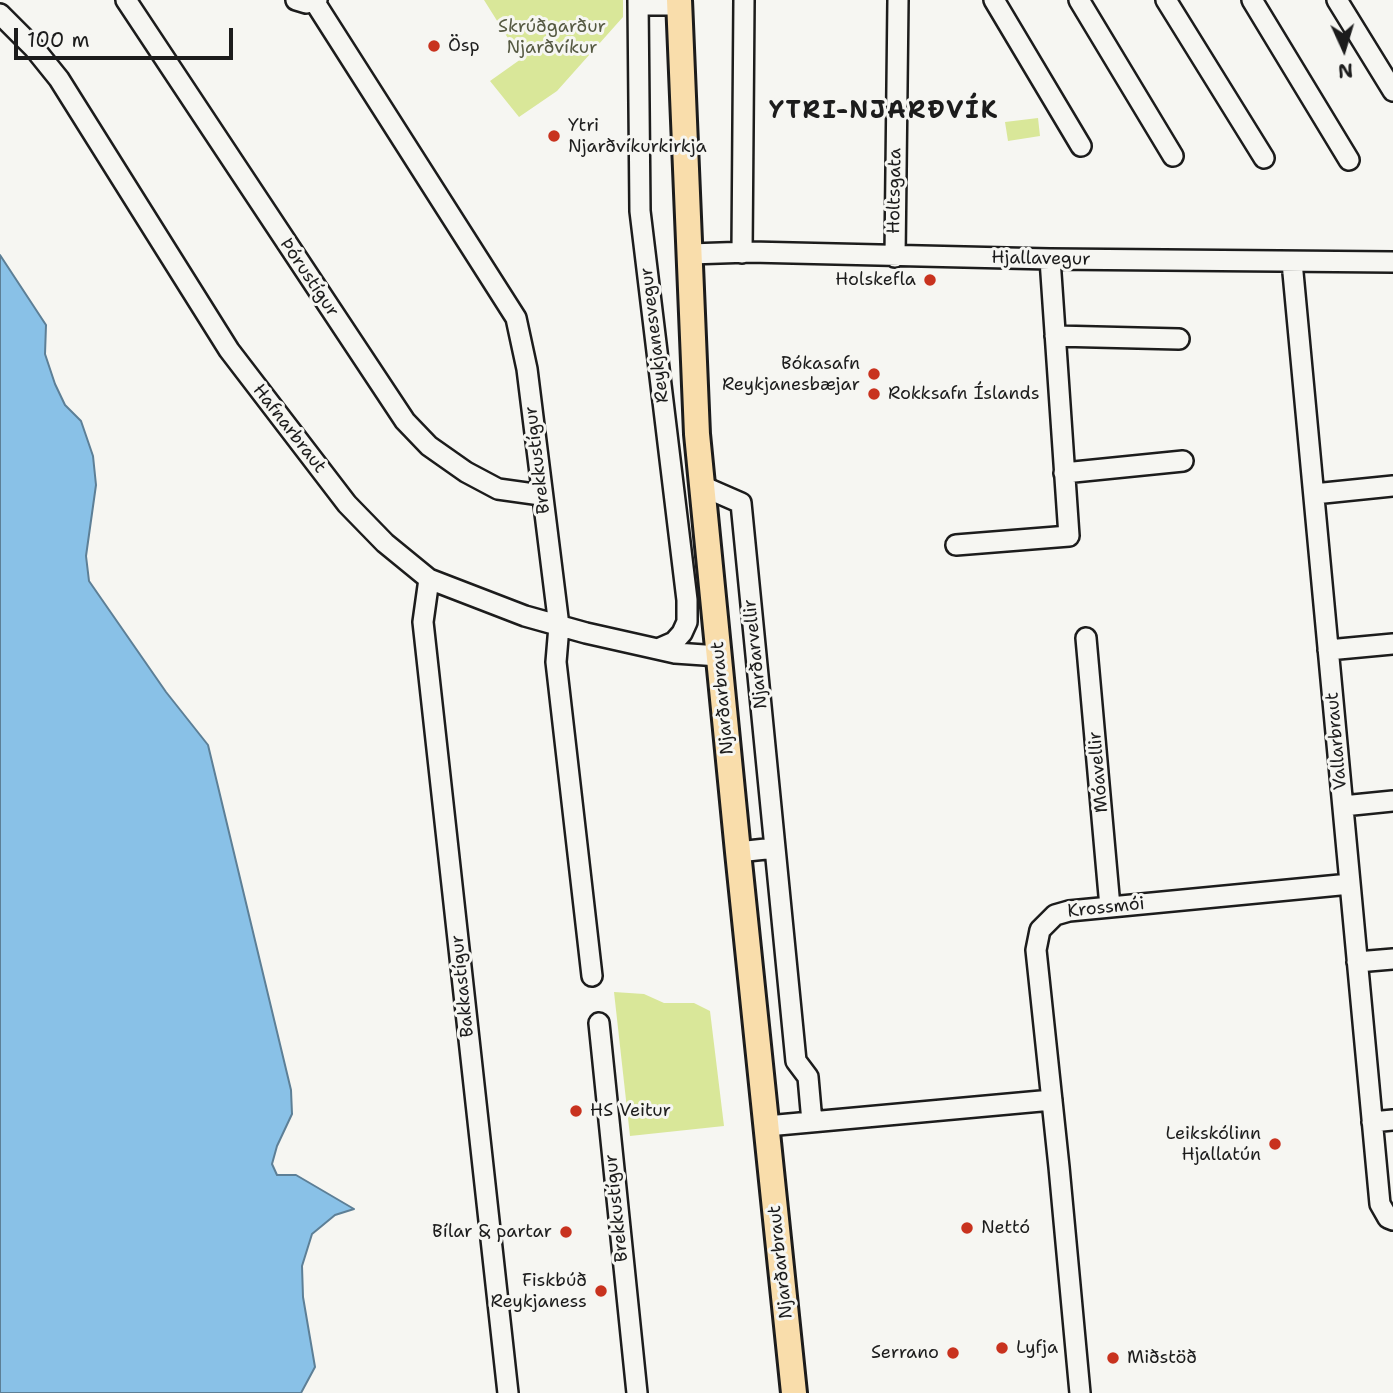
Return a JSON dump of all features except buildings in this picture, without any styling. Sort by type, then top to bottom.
[{"type":"main road","name":"Njarðarbraut","points":[[679,2],[697,434],[737,852],[794,1393]]},
{"type":"street","name":"Þórustígur","points":[[126,0],[405,421],[429,446],[466,472],[498,489],[541,495]]},
{"type":"street","name":"Brekkustígur","points":[[309,0],[516,318],[527,369],[559,626],[556,662],[592,976]]},
{"type":"street","points":[[742,253],[744,0]]},
{"type":"street","name":"Holtsgata","points":[[895,257],[898,0]]},
{"type":"street","points":[[994,0],[1081,146]]},
{"type":"street","points":[[1079,0],[1173,156]]},
{"type":"street","points":[[1167,0],[1264,158]]},
{"type":"street","points":[[1252,0],[1349,160]]},
{"type":"street","points":[[1337,0],[1393,91]]},
{"type":"street","name":"Reykjanesvegur","points":[[658,649],[674,642],[682,633],[687,622],[687,600],[640,211],[638,3],[679,2]]},
{"type":"street","name":"Hafnarbraut","points":[[0,14],[34,48],[59,79],[229,350],[347,504],[385,544],[429,579],[525,616],[658,649],[698,656],[719,656]]},
{"type":"street","name":"Hjallavegur","points":[[690,254],[1393,262]]},
{"type":"street","points":[[956,545],[1069,536],[1049,259]]},
{"type":"street","name":"Vallarbraut","points":[[1292,262],[1380,1204],[1391,1219]]},
{"type":"street","points":[[1055,336],[1178,339]]},
{"type":"street","points":[[1064,473],[1183,461]]},
{"type":"street","name":"Njarðarvellir","points":[[702,486],[741,503],[796,1061],[808,1077],[812,1122]]},
{"type":"street","points":[[1314,494],[1393,486]]},
{"type":"street","name":"Bakkastígur","points":[[429,579],[423,622],[508,1393]]},
{"type":"street","name":"Móavellir","points":[[1086,638],[1110,907]]},
{"type":"street","points":[[1328,650],[1393,644]]},
{"type":"street","points":[[1343,806],[1393,801]]},
{"type":"street","points":[[737,852],[775,848]]},
{"type":"street","name":"Krossmói","points":[[1080,1393],[1036,950],[1037,936],[1044,924],[1062,912],[1350,884]]},
{"type":"street","points":[[1357,962],[1393,959]]},
{"type":"street","name":"Brekkustígur","points":[[599,1023],[637,1393]]},
{"type":"street","points":[[767,1126],[1052,1100]]},
{"type":"street","points":[[1372,1122],[1393,1120]]},
{"type":"green space","name":"Skrúðgarður Njarðvíkur","points":[[484,0],[623,0],[623,17],[557,91],[519,117],[490,81],[521,59]]},
{"type":"green space","points":[[1038,118],[1040,136],[1008,141],[1005,122]]},
{"type":"green space","points":[[614,992],[644,994],[664,1003],[694,1003],[710,1011],[724,1126],[630,1136]]},
{"type":"water","points":[[0,255],[46,325],[45,354],[55,384],[65,405],[81,421],[93,456],[96,485],[86,556],[89,581],[166,692],[208,745],[291,1090],[292,1114],[272,1164],[277,1175],[296,1175],[354,1209],[335,1215],[312,1234],[302,1266],[303,1297],[315,1367],[301,1393],[0,1393]]},
{"type":"place","name":"Ösp","points":[[434,46]]},
{"type":"place","name":"Ytri Njarðvíkurkirkja","points":[[554,136]]},
{"type":"place","name":"Holskefla","points":[[930,280]]},
{"type":"place","name":"Bókasafn Reykjanesbæjar","points":[[874,374]]},
{"type":"place","name":"Rokksafn Íslands","points":[[874,394]]},
{"type":"place","name":"HS Veitur","points":[[576,1111]]},
{"type":"place","name":"Leikskólinn Hjallatún","points":[[1275,1144]]},
{"type":"place","name":"Nettó","points":[[967,1228]]},
{"type":"place","name":"Bílar & partar","points":[[566,1232]]},
{"type":"place","name":"Fiskbúð Reykjaness","points":[[601,1291]]},
{"type":"place","name":"Lyfja","points":[[1002,1348]]},
{"type":"place","name":"Serrano","points":[[953,1353]]},
{"type":"place","name":"Miðstöð","points":[[1113,1358]]},
{"type":"district","name":"YTRI-NJARÐVÍK","points":[[884,112]]}]
